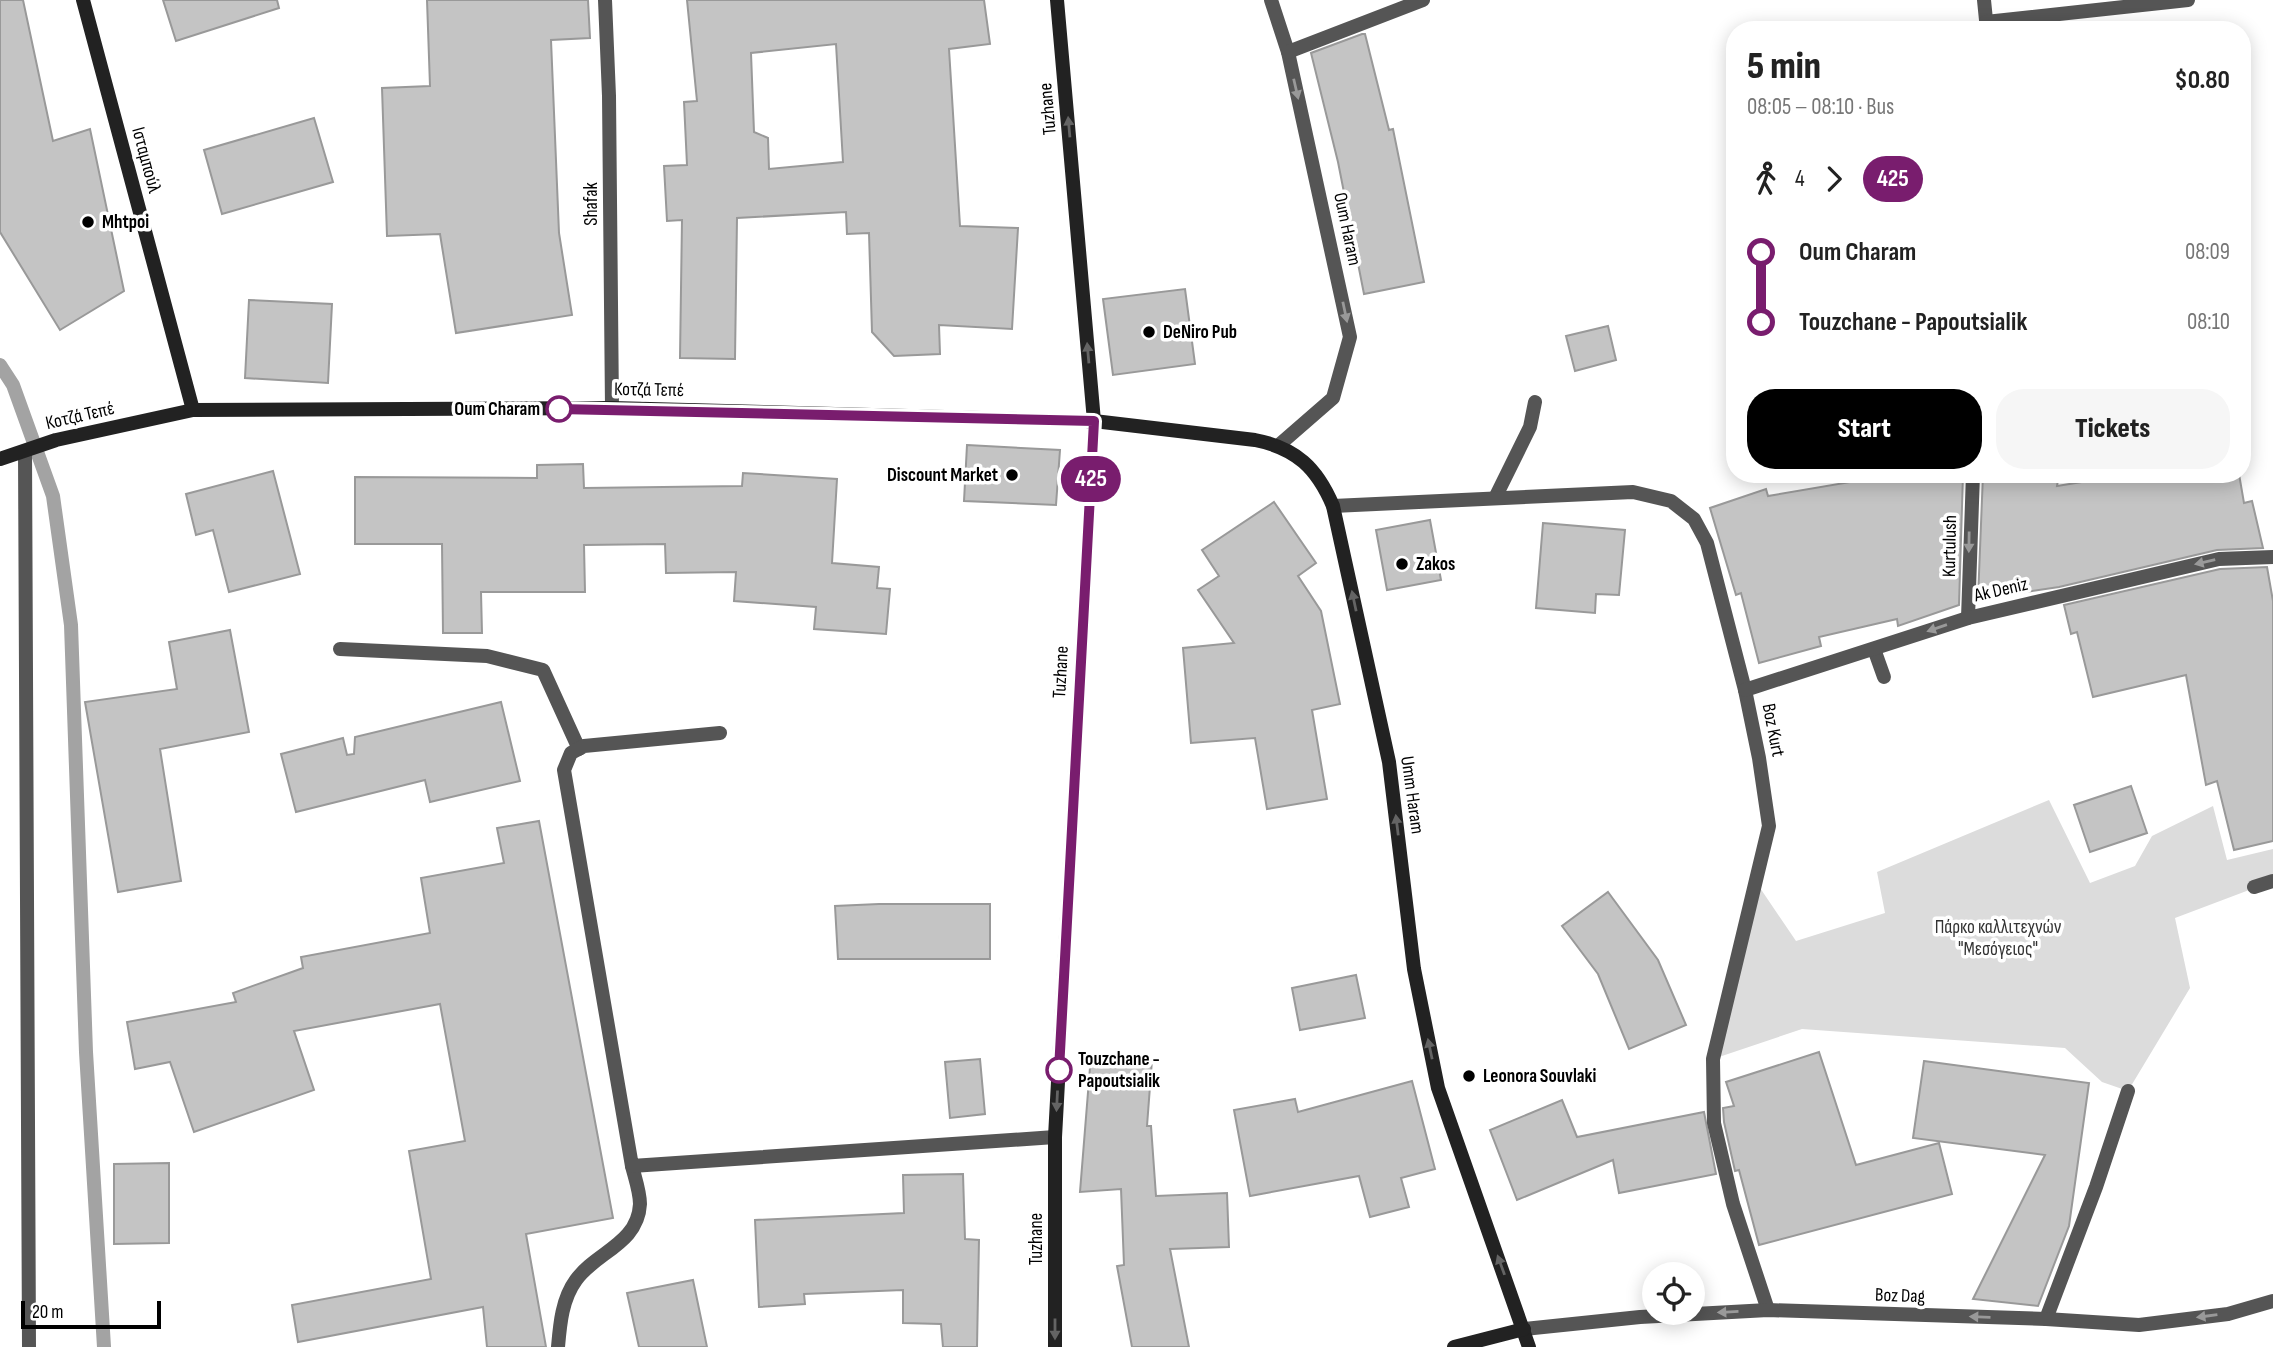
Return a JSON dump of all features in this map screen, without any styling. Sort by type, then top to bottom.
[{"type":"street","name":"Ισταμπούλ","points":[[83,0],[193,410]]},
{"type":"street","name":"Shafak","points":[[605,0],[609,96],[612,408]]},
{"type":"street","name":"Tuzhane","points":[[1055,1347],[1055,1137],[1094,421],[1057,0]]},
{"type":"street","name":"Oum Haram","points":[[1272,0],[1288,52],[1350,337],[1333,398],[1279,445]]},
{"type":"street","points":[[1288,52],[1423,0]]},
{"type":"street","points":[[1984,0],[1986,21]]},
{"type":"street","points":[[2026,21],[2188,0]]},
{"type":"street","points":[[1495,498],[1530,427],[1535,402]]},
{"type":"street","name":"Κοτζά Τεπέ","points":[[0,459],[56,440],[193,410],[612,408],[1094,421]]},
{"type":"street","name":"Umm Haram","points":[[1094,421],[1279,445],[1301,457],[1323,482],[1333,506],[1389,762],[1414,970],[1438,1088],[1529,1347]]},
{"type":"street","points":[[25,451],[29,1347]]},
{"type":"street","name":"Kurtulush","points":[[1968,618],[1973,483]]},
{"type":"street","name":"Boz Kurt","points":[[1333,506],[1633,492],[1671,501],[1694,519],[1707,543],[1745,690],[1769,826],[1713,1051],[1714,1123],[1733,1204],[1768,1310]]},
{"type":"street","name":"Ak Deniz","points":[[1745,690],[1968,618],[2220,559],[2273,557]]},
{"type":"street","points":[[340,649],[486,656],[543,670],[579,749]]},
{"type":"street","points":[[1874,649],[1884,677]]},
{"type":"street","points":[[558,1347],[566,1298],[577,1279],[627,1238],[635,1223],[640,1203],[565,789],[564,770],[571,753],[579,749],[720,733]]},
{"type":"street","points":[[2253,887],[2273,881]]},
{"type":"street","points":[[2046,1319],[2096,1187],[2127,1091]]},
{"type":"street","points":[[632,1166],[1055,1137]]},
{"type":"street","name":"Boz Dag","points":[[1524,1329],[1640,1317],[1768,1310],[2046,1319],[2139,1325],[2228,1314],[2273,1301]]},
{"type":"street","points":[[1454,1347],[1524,1329]]},
{"type":"green space","name":"Πάρκο καλλιτεχνών \"Μεσόγειος\"","points":[[2049,800],[2090,883],[2135,866],[2152,836],[2213,806],[2227,860],[2273,849],[2273,881],[2175,918],[2190,988],[2128,1091],[2102,1082],[2065,1048],[1802,1029],[1713,1059],[1756,882],[1796,941],[1885,913],[1877,872]]},
{"type":"building","points":[[0,0],[23,0],[53,141],[90,129],[124,291],[60,330],[0,232]]},
{"type":"building","points":[[163,0],[277,0],[279,8],[176,41]]},
{"type":"building","points":[[427,0],[588,0],[590,38],[551,40],[559,233],[572,315],[456,333],[440,234],[387,236],[382,88],[430,86]]},
{"type":"building","points":[[687,0],[984,0],[990,44],[949,49],[960,226],[1018,228],[1012,329],[939,325],[940,354],[894,356],[872,332],[869,233],[847,234],[846,212],[737,218],[735,359],[680,358],[682,220],[667,221],[664,166],[687,165],[684,102],[697,101]],"holes":[[[836,44],[843,162],[769,169],[768,138],[754,132],[751,53]]]},
{"type":"building","points":[[1365,34],[1389,130],[1393,129],[1424,282],[1364,294],[1338,162],[1311,53]]},
{"type":"building","points":[[314,118],[333,182],[222,214],[204,150]]},
{"type":"building","name":"DeNiro Pub","points":[[1185,289],[1195,364],[1113,375],[1103,299]]},
{"type":"building","points":[[249,300],[332,304],[328,383],[245,378]]},
{"type":"building","points":[[1608,326],[1616,360],[1575,371],[1566,336]]},
{"type":"building","name":"Discount Market","points":[[967,445],[1060,450],[1056,505],[964,501]]},
{"type":"building","points":[[583,464],[584,488],[742,486],[743,473],[837,479],[832,563],[879,567],[877,588],[890,589],[886,634],[814,629],[816,607],[734,601],[736,572],[666,573],[665,544],[584,545],[585,592],[481,592],[482,633],[443,633],[442,544],[355,544],[355,477],[537,478],[537,465]]},
{"type":"building","points":[[273,471],[300,574],[229,592],[213,530],[196,535],[186,494]]},
{"type":"building","points":[[1845,483],[1963,483],[1959,605],[1898,626],[1897,619],[1819,637],[1821,646],[1759,663],[1741,593],[1736,595],[1710,508],[1766,489],[1768,496]]},
{"type":"building","points":[[1983,483],[2058,483],[2057,486],[2076,483],[2241,483],[2244,503],[2252,501],[2263,548],[2217,550],[2059,587],[1978,599]]},
{"type":"building","points":[[1274,502],[1316,563],[1298,576],[1321,611],[1340,704],[1312,710],[1327,799],[1267,809],[1255,738],[1191,743],[1183,648],[1234,643],[1198,590],[1219,576],[1202,550]]},
{"type":"building","points":[[1430,520],[1441,580],[1387,590],[1376,530]]},
{"type":"building","points":[[1543,523],[1625,530],[1619,595],[1596,594],[1595,613],[1536,608]]},
{"type":"building","points":[[2267,567],[2273,601],[2273,841],[2234,850],[2217,781],[2206,785],[2186,675],[2093,697],[2077,632],[2071,634],[2064,605],[2220,569]]},
{"type":"building","points":[[230,630],[249,732],[160,749],[181,881],[118,892],[85,702],[177,689],[169,642]]},
{"type":"building","points":[[501,702],[520,781],[430,802],[425,780],[296,812],[281,754],[343,738],[347,755],[354,754],[355,737]]},
{"type":"building","points":[[2131,786],[2147,833],[2090,852],[2074,805]]},
{"type":"building","points":[[539,821],[613,1218],[526,1234],[546,1347],[487,1347],[483,1307],[298,1342],[292,1305],[431,1279],[409,1151],[465,1141],[440,1004],[294,1031],[314,1090],[194,1132],[170,1062],[135,1069],[127,1022],[236,1002],[233,993],[303,968],[301,957],[430,933],[421,878],[504,863],[497,828]]},
{"type":"building","points":[[1608,892],[1658,960],[1686,1025],[1629,1049],[1598,974],[1562,926]]},
{"type":"building","points":[[990,904],[990,959],[838,959],[835,906]]},
{"type":"building","points":[[1356,975],[1365,1018],[1300,1030],[1292,988]]},
{"type":"building","points":[[1819,1052],[1856,1165],[1939,1143],[1952,1194],[1759,1245],[1739,1170],[1735,1171],[1724,1122],[1723,1108],[1734,1106],[1726,1082]]},
{"type":"building","points":[[1091,1055],[1152,1060],[1147,1126],[1151,1126],[1156,1196],[1227,1193],[1229,1247],[1170,1249],[1189,1347],[1132,1347],[1117,1266],[1124,1265],[1121,1189],[1080,1192]]},
{"type":"building","points":[[980,1059],[985,1114],[950,1118],[945,1062]]},
{"type":"building","points":[[1924,1061],[2089,1083],[2069,1226],[2038,1306],[1973,1299],[2045,1155],[1913,1138]]},
{"type":"building","points":[[1412,1081],[1435,1169],[1401,1178],[1409,1207],[1370,1217],[1359,1176],[1250,1196],[1234,1110],[1295,1099],[1298,1112]]},
{"type":"building","points":[[1562,1100],[1577,1137],[1704,1112],[1716,1174],[1619,1193],[1613,1160],[1517,1200],[1490,1130]]},
{"type":"building","points":[[169,1163],[169,1243],[114,1244],[114,1164]]},
{"type":"building","points":[[963,1174],[965,1239],[979,1240],[977,1347],[943,1347],[941,1324],[903,1323],[903,1290],[804,1294],[805,1304],[759,1307],[755,1220],[904,1213],[903,1175]]},
{"type":"building","points":[[693,1280],[707,1347],[639,1347],[627,1293]]},
{"type":"waterway","points":[[0,365],[13,385],[53,496],[71,625],[86,1052],[104,1347]]},
{"type":"bus line","name":"425","points":[[559,409],[612,408],[1094,421],[1059,1070]]},
{"type":"place","name":"Mhtpoi","points":[[88,222]]},
{"type":"place","name":"DeNiro Pub","points":[[1149,332]]},
{"type":"place","name":"Oum Charam","points":[[559,409]]},
{"type":"place","name":"Discount Market","points":[[1012,475]]},
{"type":"place","name":"Zakos","points":[[1402,564]]},
{"type":"place","name":"Touzchane - Papoutsialik","points":[[1059,1070]]},
{"type":"place","name":"Leonora Souvlaki","points":[[1469,1076]]}]
